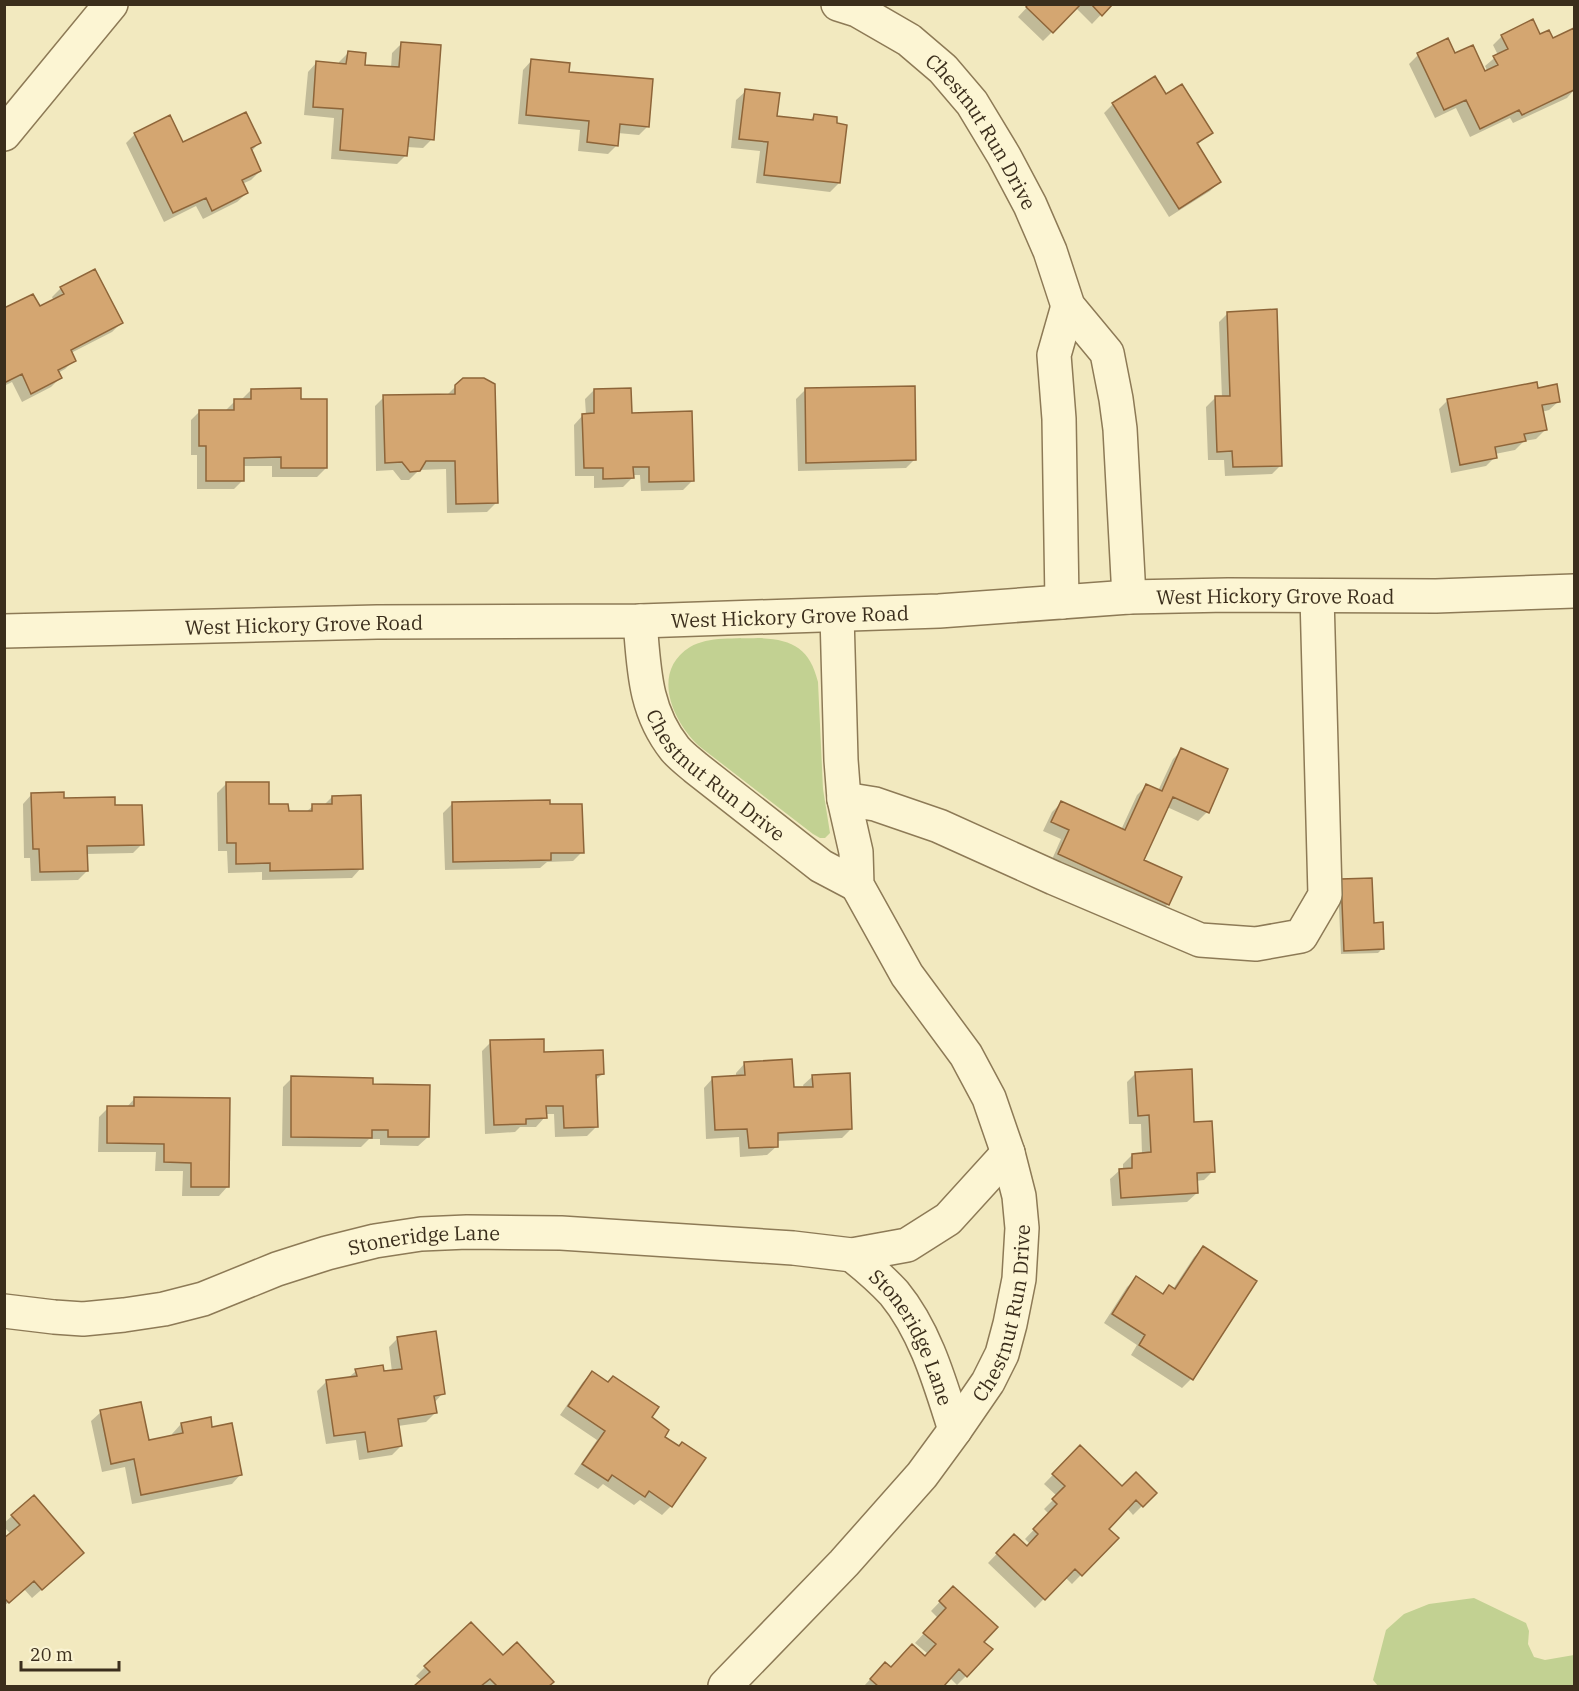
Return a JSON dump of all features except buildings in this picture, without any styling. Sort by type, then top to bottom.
[{"type":"street","points":[[4,134],[111,4]]},
{"type":"street","name":"Chestnut Run Drive","points":[[838,4],[857,10],[909,40],[943,69],[972,103],[1030,205],[1050,251],[1068,306],[1107,352],[1120,429],[1129,597]]},
{"type":"street","points":[[1062,602],[1059,419],[1054,355],[1068,306]]},
{"type":"street","name":"West Hickory Grove Road","points":[[4,631],[377,622],[640,621],[949,610],[1129,597],[1436,596],[1575,591]]},
{"type":"street","points":[[844,799],[875,804],[939,826],[1200,940],[1256,944],[1301,936],[1325,895],[1317,596]]},
{"type":"street","name":"Chestnut Run Drive","points":[[725,1686],[844,1563],[922,1475],[955,1430],[988,1382],[1002,1354],[1018,1279],[1022,1228],[1018,1196],[1008,1153],[989,1098],[966,1055],[907,975],[857,885],[856,852],[844,799],[841,760],[837,615]]},
{"type":"street","name":"Chestnut Run Drive","points":[[640,621],[645,681],[652,711],[676,751],[821,866],[857,885]]},
{"type":"street","name":"Stoneridge Lane","points":[[4,1311],[83,1318],[164,1309],[203,1299],[277,1269],[327,1253],[375,1241],[421,1234],[561,1233],[793,1248],[852,1255],[907,1245],[948,1219],[1008,1153]]},
{"type":"street","name":"Stoneridge Lane","points":[[852,1255],[875,1273],[895,1295],[919,1331],[936,1371],[955,1430]]},
{"type":"green space","points":[[758,638],[790,643],[804,653],[815,670],[818,682],[823,789],[830,833],[825,838],[813,834],[699,746],[681,724],[674,711],[668,683],[671,670],[678,657],[697,643],[723,639]]},
{"type":"green space","points":[[1474,1598],[1526,1623],[1529,1631],[1528,1644],[1534,1657],[1545,1660],[1574,1655],[1574,1686],[1378,1686],[1373,1680],[1386,1630],[1404,1614],[1429,1604]]}]
